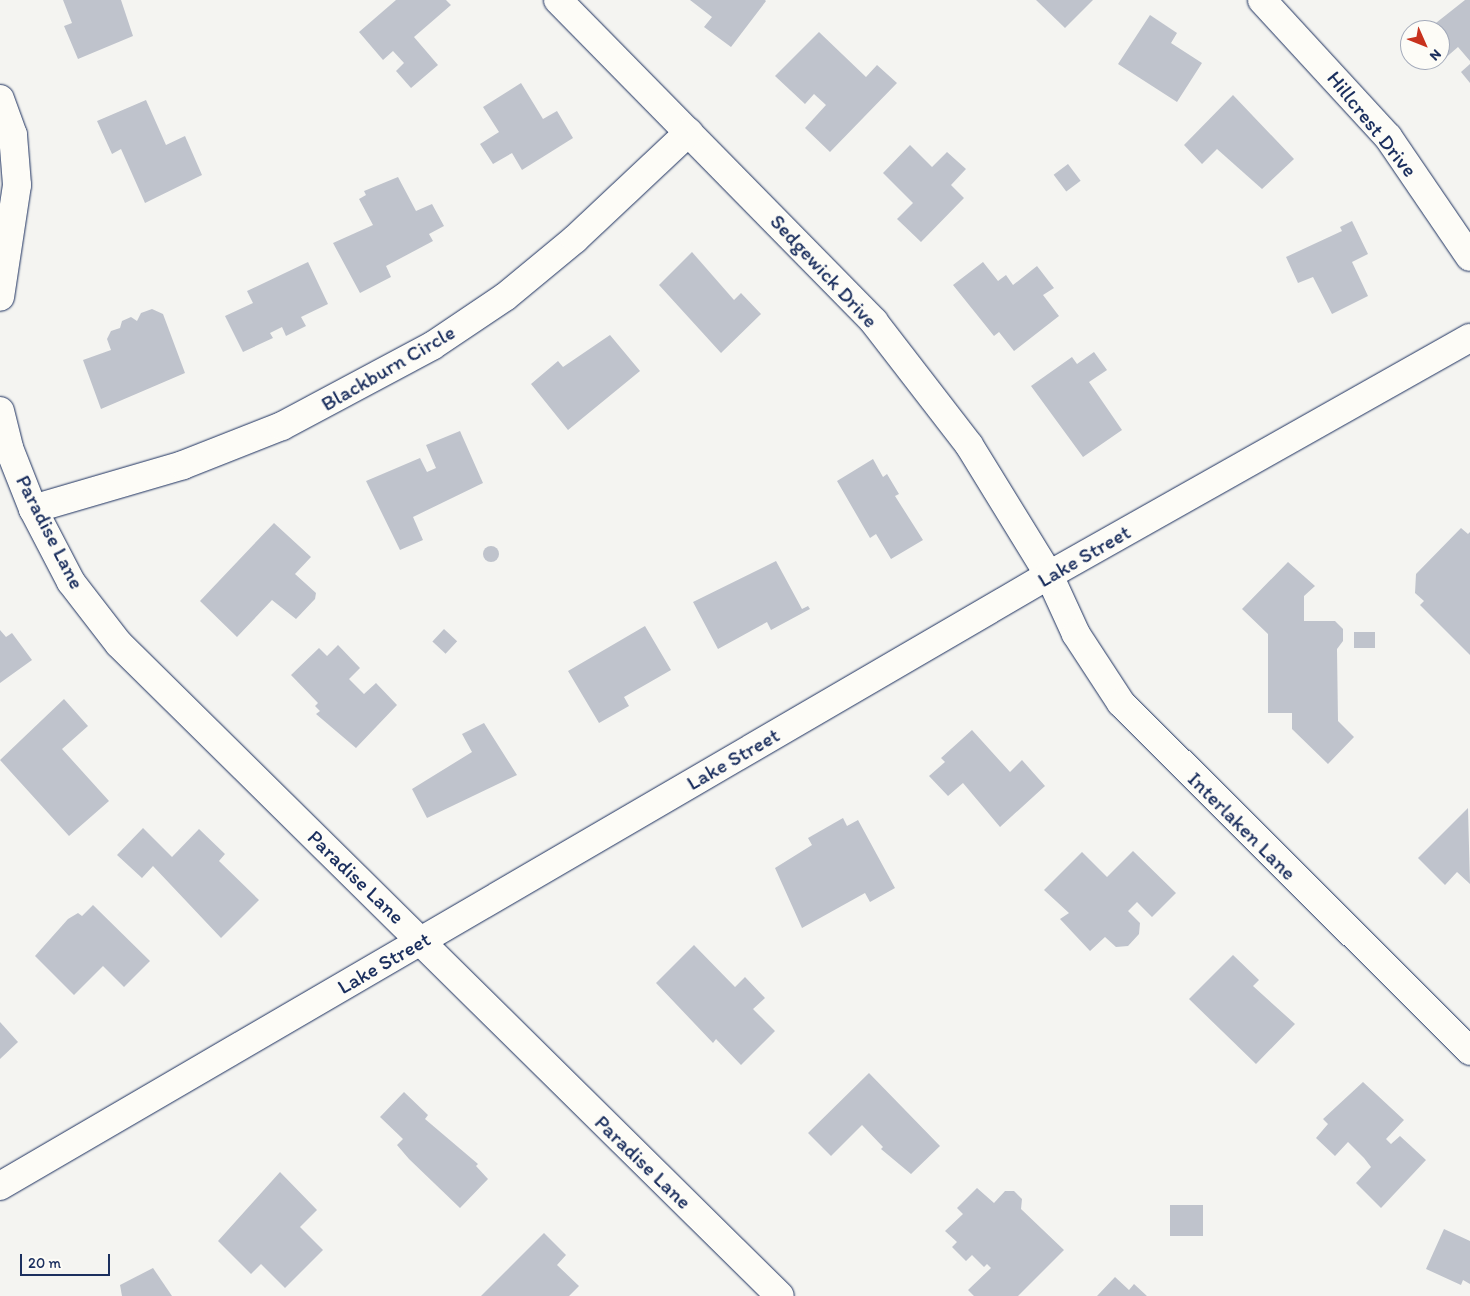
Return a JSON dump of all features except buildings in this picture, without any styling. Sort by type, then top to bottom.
[{"type":"street","name":"Sedgewick Drive","points":[[558,0],[874,322],[969,445],[1049,575]]},
{"type":"street","name":"Hillcrest Drive","points":[[1262,0],[1388,137],[1470,257]]},
{"type":"street","points":[[0,99],[13,135],[17,185],[0,297]]},
{"type":"street","name":"Blackburn Circle","points":[[33,509],[183,465],[282,426],[432,346],[505,297],[575,239],[688,132]]},
{"type":"street","name":"Lake Street","points":[[0,1186],[1049,575],[1470,338]]},
{"type":"street","name":"Paradise Lane","points":[[0,411],[9,448],[33,509],[71,582],[119,644],[780,1296]]},
{"type":"street","name":"Interlaken Lane","points":[[1049,575],[1076,634],[1121,703],[1470,1051]]}]
